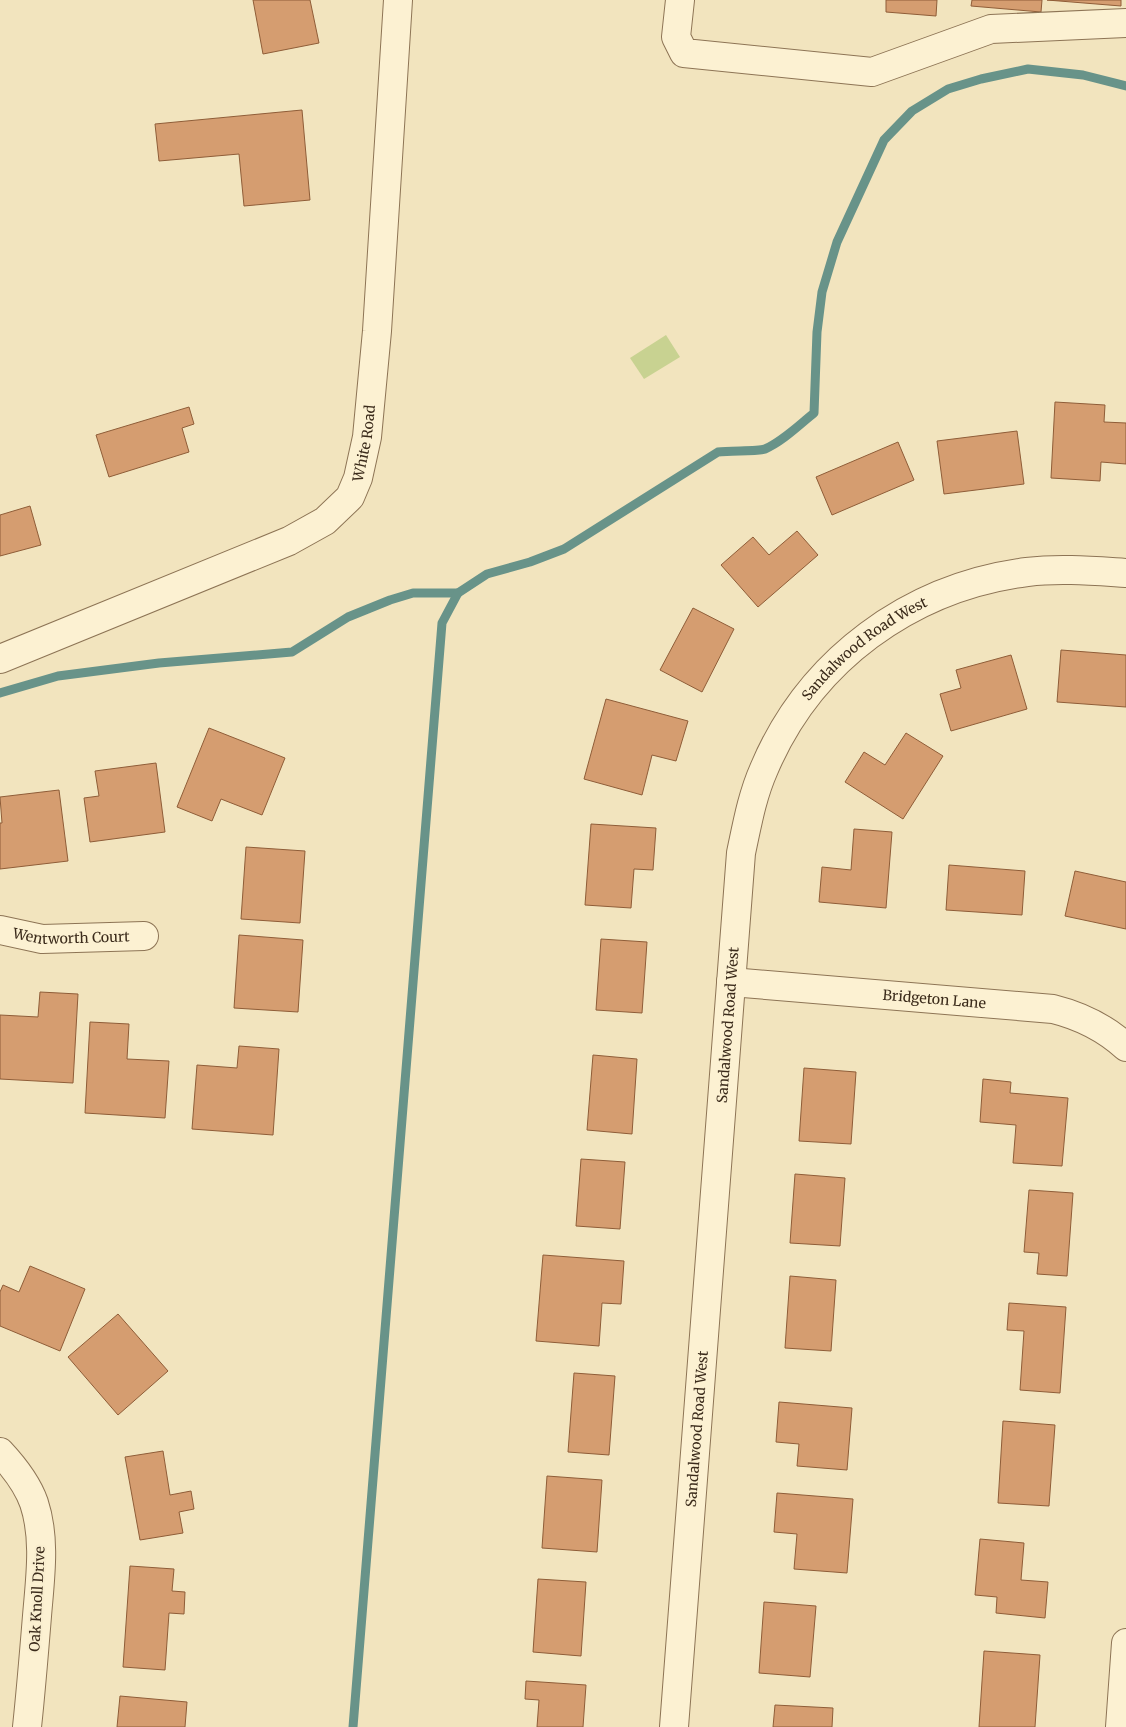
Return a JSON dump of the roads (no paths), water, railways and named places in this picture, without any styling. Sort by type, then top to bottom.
[{"type":"street","name":"White Road","points":[[0,660],[289,541],[325,521],[350,497],[358,478],[368,437],[377,331],[398,0]]},
{"type":"street","points":[[680,0],[676,37],[684,53],[872,72],[991,29],[1126,23]]},
{"type":"street","name":"Sandalwood Road West","points":[[674,1727],[741,853],[750,811],[764,770],[783,730],[807,695],[836,662],[869,634],[906,611],[945,592],[986,579],[1029,572],[1072,570],[1126,573]]},
{"type":"street","name":"Wentworth Court","points":[[0,930],[42,939],[144,936]]},
{"type":"street","name":"Bridgeton Lane","points":[[731,982],[1053,1009],[1075,1015],[1096,1024],[1126,1047]]},
{"type":"street","name":"Oak Knoll Drive","points":[[0,1452],[12,1465],[24,1483],[33,1502],[39,1523],[41,1558],[27,1727]]},
{"type":"street","points":[[1120,1727],[1126,1643]]},
{"type":"waterway","points":[[353,1727],[442,623],[458,593],[487,574],[530,562],[564,549],[718,452],[765,449],[772,446],[814,413],[817,332],[822,292],[837,242],[884,140],[912,111],[948,89],[981,79],[1028,69],[1083,75],[1126,86]]},
{"type":"waterway","points":[[0,693],[58,676],[159,663],[292,652],[348,617],[390,600],[413,593],[458,593]]}]
